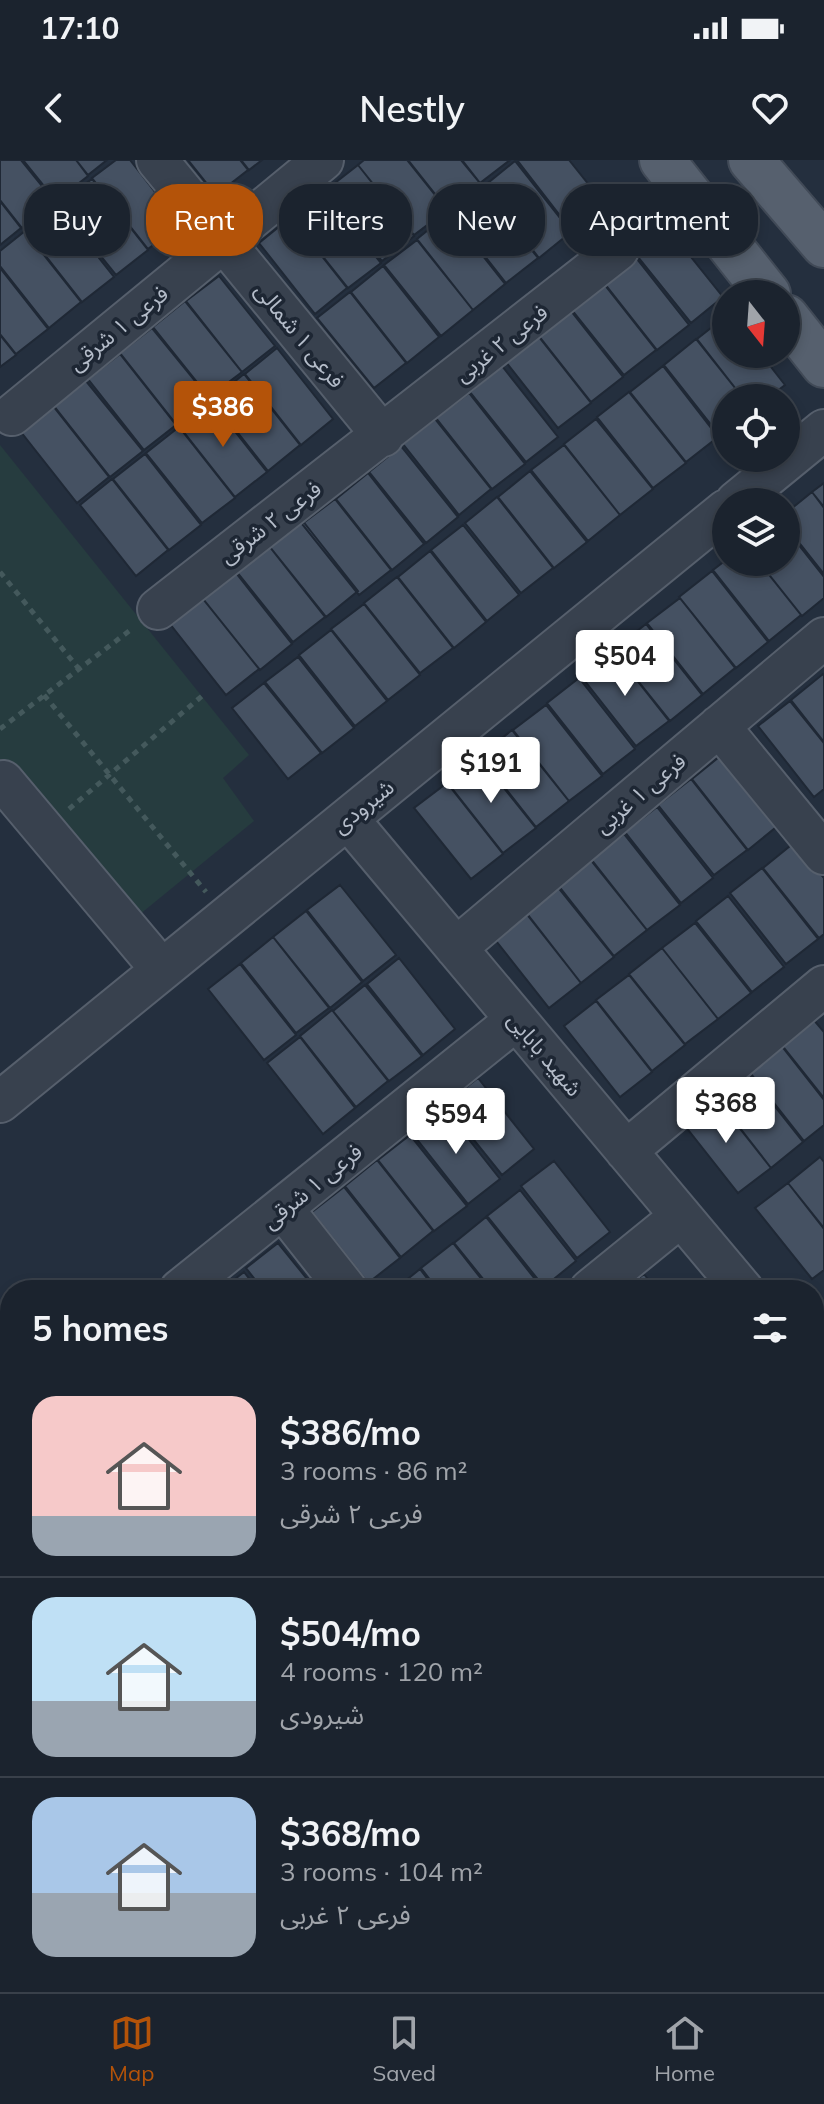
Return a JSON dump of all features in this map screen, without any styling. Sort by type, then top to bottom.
[{"type":"main road","points":[[662,160],[681,184]]},
{"type":"main road","points":[[751,160],[824,245]]},
{"type":"main road","points":[[738,256],[757,280]]},
{"type":"main road","points":[[800,335],[824,365]]},
{"type":"street","name":"فرعی ۱ شمالی","points":[[157,160],[177,184]]},
{"type":"street","points":[[263,209],[323,160]]},
{"type":"street","name":"فرعی ۱ شرقی","points":[[12,415],[206,256]]},
{"type":"street","name":"فرعی ۱ شمالی","points":[[236,256],[383,436]]},
{"type":"street","name":"فرعی ۲ غربی","points":[[383,436],[610,256]]},
{"type":"street","points":[[753,488],[824,430]]},
{"type":"street","name":"فرعی ۲ شرقی","points":[[158,609],[383,436]]},
{"type":"street","name":"شیرودی","points":[[0,1102],[712,521]]},
{"type":"street","name":"فرعی ۱ غربی","points":[[456,948],[824,638]]},
{"type":"street","points":[[719,726],[824,854]]},
{"type":"street","points":[[3,781],[162,970]]},
{"type":"street","name":"شهید بابایی","points":[[348,819],[735,1280]]},
{"type":"street","points":[[626,1151],[824,986]]},
{"type":"street","name":"فرعی ۱ شرقی","points":[[193,1280],[284,1210],[516,1020]]},
{"type":"street","points":[[284,1210],[339,1280]]},
{"type":"street","points":[[602,1280],[681,1216]]},
{"type":"path","points":[[0,572],[79,669]]},
{"type":"path","points":[[0,729],[158,609]]},
{"type":"path","points":[[44,695],[227,917]]},
{"type":"path","points":[[57,819],[202,696]]},
{"type":"green space","points":[[0,445],[249,755],[223,778],[254,821],[128,924],[0,772]]},
{"type":"building","points":[[0,160],[21,160],[40,184],[24,184],[24,226],[22,228],[0,200]]},
{"type":"building","points":[[23,160],[76,160],[88,176],[78,184],[42,184]]},
{"type":"building","points":[[76,160],[107,160],[88,175]]},
{"type":"building","points":[[116,160],[130,160],[149,184],[146,184],[146,246],[130,226],[130,184],[97,184],[92,178]]},
{"type":"building","points":[[188,160],[240,160],[248,170],[230,184],[207,184]]},
{"type":"building","points":[[241,160],[262,160],[249,170]]},
{"type":"building","points":[[364,160],[407,160],[428,186],[428,224],[414,235],[412,232],[412,184],[373,184],[358,165]]},
{"type":"building","points":[[408,160],[461,160],[480,183],[428,184]]},
{"type":"building","points":[[462,160],[510,160],[480,183]]},
{"type":"building","points":[[517,160],[569,160],[588,184],[561,184],[561,217],[545,196],[545,184],[536,184]]},
{"type":"building","points":[[515,161],[533,184],[487,184]]},
{"type":"building","points":[[358,165],[373,184],[334,184]]},
{"type":"building","points":[[545,199],[561,219],[561,240],[545,253]]},
{"type":"building","points":[[0,201],[21,228],[0,245]]},
{"type":"building","points":[[130,227],[146,252],[116,275],[101,256],[130,256]]},
{"type":"building","points":[[279,227],[279,256],[322,256],[347,288],[315,314],[263,248],[263,240]]},
{"type":"building","points":[[428,230],[428,253],[417,239]]},
{"type":"building","points":[[24,232],[24,256],[45,256],[81,302],[49,328],[0,266],[0,251]]},
{"type":"building","points":[[417,240],[473,310],[441,336],[384,265],[396,256],[412,256],[412,244]]},
{"type":"building","points":[[46,256],[97,256],[114,277],[82,302]]},
{"type":"building","points":[[322,256],[375,256],[381,263],[348,288]]},
{"type":"building","points":[[430,256],[483,256],[505,284],[473,310]]},
{"type":"building","points":[[485,256],[536,256],[538,258],[506,283]]},
{"type":"building","points":[[635,256],[689,325],[657,350],[601,279]]},
{"type":"building","points":[[637,256],[690,256],[712,283],[712,306],[691,323]]},
{"type":"building","points":[[383,266],[439,337],[407,363],[351,292]]},
{"type":"building","points":[[0,268],[48,329],[16,354],[0,334]]},
{"type":"building","points":[[219,276],[275,346],[242,372],[186,301]]},
{"type":"building","points":[[600,279],[656,350],[624,375],[568,305]]},
{"type":"building","points":[[350,292],[406,363],[374,388],[317,318]]},
{"type":"building","points":[[185,301],[242,372],[209,397],[153,327]]},
{"type":"building","points":[[567,306],[623,377],[591,402],[535,331]]},
{"type":"building","points":[[712,327],[712,358],[697,339]]},
{"type":"building","points":[[152,328],[209,398],[176,424],[120,353]]},
{"type":"building","points":[[535,332],[591,403],[558,428],[502,357]]},
{"type":"building","points":[[0,335],[16,355],[0,367]]},
{"type":"building","points":[[696,339],[712,359],[712,368],[719,368],[732,384],[712,384],[712,426],[664,365]]},
{"type":"building","points":[[277,348],[333,419],[301,445],[245,374]]},
{"type":"building","points":[[120,354],[176,425],[144,450],[88,379]]},
{"type":"building","points":[[502,366],[558,437],[526,462],[470,392]]},
{"type":"building","points":[[663,366],[712,429],[712,442],[686,462],[630,392]]},
{"type":"building","points":[[720,368],[772,368],[784,384],[732,384]]},
{"type":"building","points":[[244,374],[300,445],[268,471],[212,400]]},
{"type":"building","points":[[86,381],[143,451],[110,477],[54,406]]},
{"type":"building","points":[[629,392],[686,463],[653,488],[597,417]]},
{"type":"building","points":[[469,393],[525,464],[492,489],[436,418]]},
{"type":"building","points":[[211,401],[267,472],[235,497],[179,426]]},
{"type":"building","points":[[53,406],[109,477],[77,503],[21,432]]},
{"type":"building","points":[[435,419],[491,489],[459,515],[403,444]]},
{"type":"building","points":[[596,419],[653,489],[620,515],[564,444]]},
{"type":"building","points":[[179,427],[235,498],[202,523],[146,453]]},
{"type":"building","points":[[564,445],[620,515],[588,541],[531,470]]},
{"type":"building","points":[[401,446],[458,517],[426,543],[369,472]]},
{"type":"building","points":[[145,454],[201,525],[169,550],[113,479]]},
{"type":"building","points":[[530,471],[587,542],[554,568],[498,497]]},
{"type":"building","points":[[368,473],[424,544],[392,570],[336,499]]},
{"type":"building","points":[[112,479],[168,550],[136,576],[80,505]]},
{"type":"building","points":[[824,483],[824,507],[812,492]]},
{"type":"building","points":[[812,492],[824,508],[824,574],[800,544],[800,502]]},
{"type":"building","points":[[497,497],[553,568],[521,593],[465,523]]},
{"type":"building","points":[[335,499],[391,570],[359,595],[302,524]]},
{"type":"building","points":[[302,520],[358,591],[326,617],[269,546]]},
{"type":"building","points":[[463,525],[519,595],[487,621],[431,550]]},
{"type":"building","points":[[269,546],[325,617],[293,642],[237,572]]},
{"type":"building","points":[[800,547],[824,577],[824,598],[802,616],[770,576],[800,576]]},
{"type":"building","points":[[430,551],[486,622],[454,648],[398,577]]},
{"type":"building","points":[[712,571],[712,576],[716,576],[768,642],[736,668],[679,597]]},
{"type":"building","points":[[236,573],[292,644],[260,670],[203,599]]},
{"type":"building","points":[[718,576],[770,576],[801,615],[769,641]]},
{"type":"building","points":[[397,577],[453,648],[420,673],[364,603]]},
{"type":"building","points":[[680,598],[735,668],[703,694],[647,623]]},
{"type":"building","points":[[203,599],[259,669],[226,695],[170,624]]},
{"type":"building","points":[[364,604],[420,675],[388,700],[331,629]]},
{"type":"building","points":[[646,624],[702,695],[670,721],[613,650]]},
{"type":"building","points":[[331,630],[387,701],[355,726],[299,655]]},
{"type":"building","points":[[613,650],[669,721],[636,746],[581,676]]},
{"type":"building","points":[[298,657],[354,728],[322,753],[265,682]]},
{"type":"building","points":[[824,675],[824,742],[791,700]]},
{"type":"building","points":[[579,678],[635,749],[603,774],[547,703]]},
{"type":"building","points":[[264,683],[321,753],[288,779],[232,708]]},
{"type":"building","points":[[790,701],[824,743],[824,789],[814,797],[758,726]]},
{"type":"building","points":[[546,705],[602,776],[569,801],[513,730]]},
{"type":"building","points":[[512,730],[569,801],[536,827],[480,756]]},
{"type":"building","points":[[724,753],[780,824],[748,850],[692,779]]},
{"type":"building","points":[[479,757],[536,828],[503,853],[447,782]]},
{"type":"building","points":[[691,779],[747,850],[714,875],[658,805]]},
{"type":"building","points":[[447,783],[503,854],[471,879],[414,808]]},
{"type":"building","points":[[657,807],[713,878],[681,903],[625,832]]},
{"type":"building","points":[[624,834],[680,905],[647,930],[591,859]]},
{"type":"building","points":[[795,842],[824,878],[824,934],[819,938],[763,868]]},
{"type":"building","points":[[590,859],[647,930],[614,956],[558,885]]},
{"type":"building","points":[[762,868],[818,939],[786,964],[730,893]]},
{"type":"building","points":[[340,885],[396,955],[363,981],[307,910]]},
{"type":"building","points":[[557,886],[614,957],[581,983],[525,911]]},
{"type":"building","points":[[728,896],[784,967],[752,992],[696,921]]},
{"type":"building","points":[[306,911],[362,982],[330,1008],[273,937]]},
{"type":"building","points":[[525,912],[581,983],[549,1008],[493,937]]},
{"type":"building","points":[[695,923],[751,993],[718,1019],[662,948]]},
{"type":"building","points":[[273,937],[329,1008],[296,1033],[241,963]]},
{"type":"building","points":[[662,948],[718,1019],[685,1044],[629,974]]},
{"type":"building","points":[[399,958],[455,1029],[423,1055],[367,984]]},
{"type":"building","points":[[240,964],[296,1035],[264,1060],[208,989]]},
{"type":"building","points":[[629,975],[685,1045],[652,1071],[596,1000]]},
{"type":"building","points":[[365,985],[422,1056],[389,1081],[333,1011]]},
{"type":"building","points":[[596,1001],[652,1072],[620,1097],[564,1026]]},
{"type":"building","points":[[332,1010],[388,1081],[356,1107],[300,1036]]},
{"type":"building","points":[[813,1019],[824,1032],[824,1098],[781,1044]]},
{"type":"building","points":[[300,1037],[355,1108],[323,1134],[267,1063]]},
{"type":"building","points":[[780,1044],[824,1100],[824,1125],[804,1141],[748,1070]]},
{"type":"building","points":[[747,1071],[803,1142],[771,1168],[715,1096]]},
{"type":"building","points":[[478,1078],[534,1149],[502,1175],[445,1104]]},
{"type":"building","points":[[715,1097],[771,1168],[738,1193],[682,1122]]},
{"type":"building","points":[[444,1108],[500,1179],[468,1204],[412,1133]]},
{"type":"building","points":[[410,1135],[467,1206],[434,1231],[378,1160]]},
{"type":"building","points":[[820,1157],[824,1162],[824,1228],[788,1183]]},
{"type":"building","points":[[377,1160],[433,1231],[401,1257],[345,1186]]},
{"type":"building","points":[[554,1161],[610,1232],[577,1258],[521,1186]]},
{"type":"building","points":[[788,1183],[824,1229],[824,1270],[812,1279],[755,1208]]},
{"type":"building","points":[[344,1187],[400,1258],[372,1280],[366,1280],[312,1212]]},
{"type":"building","points":[[520,1190],[576,1261],[553,1280],[538,1280],[487,1216]]},
{"type":"building","points":[[486,1217],[536,1280],[484,1280],[454,1243]]},
{"type":"building","points":[[278,1243],[308,1280],[255,1280],[246,1268]]},
{"type":"building","points":[[453,1243],[482,1280],[430,1280],[421,1268]]},
{"type":"building","points":[[420,1269],[428,1280],[406,1280]]},
{"type":"building","points":[[244,1272],[250,1280],[234,1280]]}]
